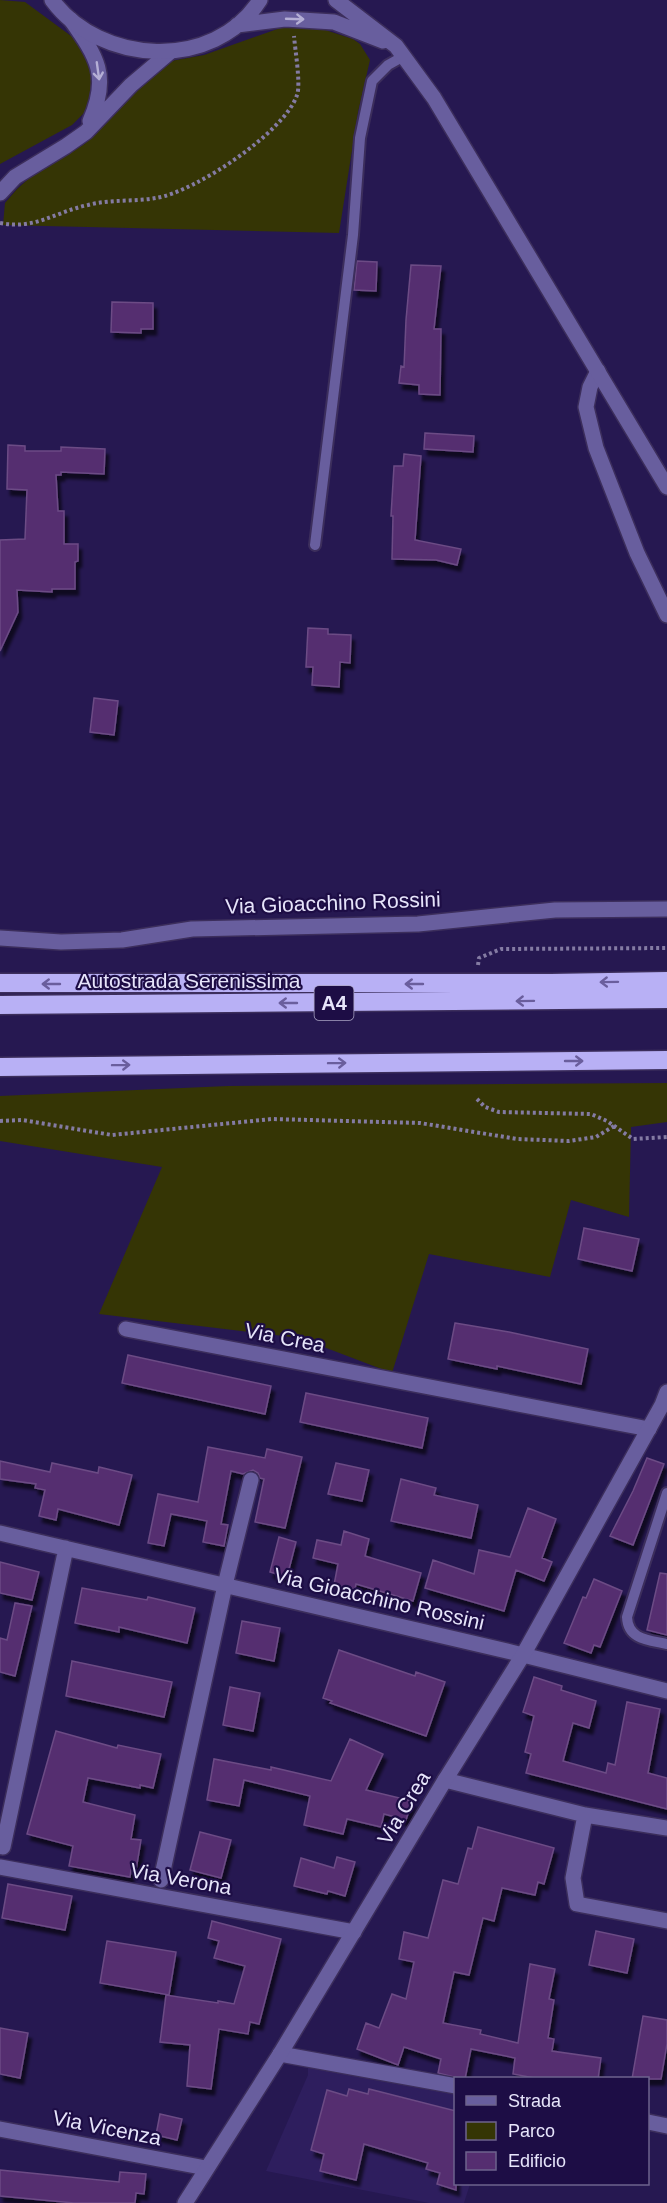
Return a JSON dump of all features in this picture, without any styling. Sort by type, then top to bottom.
[{"type":"highway","points":[[0,983],[551,984],[667,981]]},
{"type":"highway","name":"Autostrada Serenissima","points":[[0,1005],[667,999]]},
{"type":"highway","points":[[0,1067],[667,1060]]},
{"type":"highway","points":[[0,1079],[83,1066]]},
{"type":"street","points":[[51,1],[71,20],[100,40],[134,51],[170,52],[205,43],[237,25],[260,0]]},
{"type":"street","points":[[336,0],[400,51],[434,98],[667,487]]},
{"type":"street","points":[[237,25],[285,19],[334,22],[400,51]]},
{"type":"street","points":[[71,20],[93,51],[99,73],[99,99],[86,132]]},
{"type":"street","points":[[0,193],[15,177],[86,132],[131,85],[170,52]]},
{"type":"street","points":[[597,371],[590,387],[586,407],[596,448],[637,554],[667,615]]},
{"type":"street","name":"Via Gioacchino Rossini","points":[[0,938],[72,942],[122,940],[192,928],[418,924],[555,910],[667,909]]},
{"type":"street","name":"Via Crea","points":[[126,1329],[649,1429]]},
{"type":"street","name":"Via Crea","points":[[185,2203],[280,2054],[523,1655],[649,1429],[667,1392]]},
{"type":"street","points":[[160,1880],[225,1585],[251,1480]]},
{"type":"street","name":"Via Gioacchino Rossini","points":[[0,1533],[523,1655],[667,1691]]},
{"type":"street","points":[[3,1847],[66,1548]]},
{"type":"street","points":[[445,1780],[585,1815],[667,1828]]},
{"type":"street","points":[[585,1815],[573,1878],[577,1904],[667,1921]]},
{"type":"street","name":"Via Verona","points":[[0,1867],[354,1932]]},
{"type":"street","points":[[280,2054],[454,2086]]},
{"type":"street","points":[[649,2122],[667,2126]]},
{"type":"street","name":"Via Vicenza","points":[[0,2129],[206,2168]]},
{"type":"lane","points":[[315,545],[353,235],[360,138],[372,81],[400,51]]},
{"type":"lane","points":[[666,1501],[627,1617],[629,1629],[637,1637],[667,1644]]},
{"type":"path","points":[[0,223],[17,226],[36,223],[58,213],[106,201],[158,198],[186,189],[232,163],[289,113],[298,94],[295,20]]},
{"type":"path","points":[[477,968],[479,958],[501,950],[667,948]]},
{"type":"path","points":[[477,1099],[485,1107],[499,1112],[591,1114],[608,1121],[633,1139],[667,1137]]},
{"type":"path","points":[[0,1121],[22,1120],[112,1135],[272,1119],[420,1123],[517,1139],[569,1141],[597,1137],[614,1126]]},
{"type":"shaded area","points":[[308,2061],[454,2085],[454,2185],[470,2185],[464,2203],[429,2203],[266,2171],[308,2075]]},
{"type":"green space","points":[[0,0],[25,2],[82,44],[93,63],[93,99],[85,112],[72,125],[0,164]]},
{"type":"green space","points":[[286,26],[313,26],[353,39],[360,44],[370,60],[358,112],[339,233],[3,225],[5,203],[17,189],[35,173],[83,145],[96,134],[126,93],[171,61],[204,55]]},
{"type":"green space","points":[[667,1083],[667,1122],[631,1127],[629,1217],[571,1200],[550,1277],[429,1254],[392,1373],[300,1338],[99,1314],[162,1167],[0,1141],[0,1096],[228,1086]]},
{"type":"building","points":[[357,261],[377,262],[376,291],[354,290]]},
{"type":"building","points":[[411,265],[441,266],[434,329],[441,329],[440,395],[419,394],[419,385],[399,383],[401,366],[404,367]]},
{"type":"building","points":[[112,302],[153,303],[153,329],[141,329],[141,333],[111,332]]},
{"type":"building","points":[[425,433],[474,436],[473,452],[424,449]]},
{"type":"building","points":[[8,445],[25,446],[25,451],[61,451],[61,447],[105,449],[104,474],[61,472],[61,475],[56,475],[58,511],[64,511],[64,544],[78,544],[75,589],[52,589],[52,592],[17,590],[18,612],[0,651],[0,540],[25,539],[27,490],[7,489]]},
{"type":"building","points":[[404,454],[421,456],[415,540],[461,549],[457,565],[436,560],[392,559],[393,516],[391,516],[394,466],[403,466]]},
{"type":"building","points":[[308,628],[328,629],[328,634],[351,635],[350,663],[340,662],[339,687],[312,685],[313,667],[306,667]]},
{"type":"building","points":[[94,698],[118,701],[114,735],[90,732]]},
{"type":"building","points":[[584,1228],[639,1239],[632,1271],[578,1259]]},
{"type":"building","points":[[455,1323],[588,1349],[581,1384],[497,1366],[497,1369],[448,1359]]},
{"type":"building","points":[[128,1355],[271,1386],[265,1414],[122,1383]]},
{"type":"building","points":[[306,1393],[428,1418],[422,1448],[300,1422]]},
{"type":"building","points":[[208,1447],[265,1458],[267,1449],[302,1457],[285,1528],[255,1522],[264,1479],[253,1470],[243,1474],[231,1471],[221,1524],[228,1525],[224,1546],[203,1542],[207,1521],[171,1514],[164,1546],[148,1543],[158,1494],[198,1502]]},
{"type":"building","points":[[647,1458],[664,1464],[633,1545],[610,1536]]},
{"type":"building","points":[[0,1461],[50,1472],[52,1463],[98,1473],[99,1467],[132,1475],[119,1525],[58,1509],[56,1520],[39,1516],[45,1490],[35,1488],[36,1484],[0,1479]]},
{"type":"building","points":[[336,1463],[369,1470],[362,1501],[328,1494]]},
{"type":"building","points":[[401,1479],[436,1488],[434,1495],[478,1505],[471,1538],[391,1521]]},
{"type":"building","points":[[528,1508],[556,1519],[542,1558],[552,1562],[544,1581],[516,1570],[504,1611],[425,1588],[433,1560],[474,1574],[479,1550],[510,1557]]},
{"type":"building","points":[[344,1531],[369,1539],[365,1556],[421,1573],[413,1601],[356,1584],[355,1589],[334,1585],[338,1564],[313,1558],[317,1540],[341,1545]]},
{"type":"building","points":[[279,1537],[296,1542],[287,1577],[270,1572]]},
{"type":"building","points":[[0,1562],[39,1572],[32,1600],[0,1593]]},
{"type":"building","points":[[660,1573],[667,1574],[667,1635],[647,1630]]},
{"type":"building","points":[[594,1579],[622,1591],[600,1647],[594,1645],[591,1653],[564,1643],[583,1597],[586,1598]]},
{"type":"building","points":[[82,1588],[147,1600],[148,1597],[195,1608],[187,1643],[119,1627],[119,1632],[75,1623]]},
{"type":"building","points":[[15,1603],[32,1606],[15,1676],[0,1672],[0,1638],[7,1640]]},
{"type":"building","points":[[242,1621],[280,1628],[274,1661],[236,1653]]},
{"type":"building","points":[[339,1650],[415,1676],[416,1672],[445,1682],[426,1736],[330,1703],[332,1701],[323,1698]]},
{"type":"building","points":[[72,1661],[172,1682],[164,1717],[66,1696]]},
{"type":"building","points":[[534,1677],[562,1686],[561,1690],[596,1701],[589,1728],[573,1723],[563,1761],[606,1773],[608,1763],[615,1765],[627,1702],[660,1709],[648,1773],[667,1778],[667,1809],[526,1773],[531,1754],[525,1752],[534,1716],[523,1712]]},
{"type":"building","points":[[230,1687],[260,1693],[253,1731],[223,1725]]},
{"type":"building","points":[[56,1731],[117,1748],[118,1745],[161,1754],[153,1788],[140,1785],[140,1788],[88,1778],[83,1802],[135,1815],[131,1839],[141,1840],[136,1870],[131,1870],[130,1877],[69,1866],[73,1846],[27,1834]]},
{"type":"building","points":[[350,1739],[383,1754],[366,1790],[412,1801],[406,1820],[384,1814],[381,1827],[347,1819],[343,1834],[304,1825],[310,1796],[244,1780],[239,1806],[207,1800],[214,1759],[271,1770],[271,1767],[331,1781]]},
{"type":"building","points":[[478,1827],[554,1848],[544,1884],[538,1882],[535,1895],[502,1888],[494,1921],[483,1918],[469,1975],[454,1972],[443,2023],[481,2030],[480,2034],[518,2043],[530,1964],[555,1969],[549,1999],[554,2000],[548,2038],[554,2039],[552,2051],[601,2058],[598,2077],[529,2077],[513,2074],[515,2058],[471,2049],[465,2077],[454,2077],[438,2073],[441,2059],[404,2047],[398,2065],[357,2049],[366,2023],[379,2028],[392,1994],[406,1999],[414,1962],[399,1959],[404,1932],[428,1938],[443,1880],[458,1884],[468,1848],[472,1849]]},
{"type":"building","points":[[200,1832],[231,1840],[221,1878],[190,1870]]},
{"type":"building","points":[[337,1857],[355,1862],[345,1896],[294,1886],[301,1858],[334,1868]]},
{"type":"building","points":[[8,1884],[72,1896],[65,1930],[2,1918]]},
{"type":"building","points":[[212,1921],[281,1939],[259,2024],[250,2022],[248,2034],[219,2029],[211,2089],[187,2086],[190,2045],[160,2042],[166,1995],[234,2004],[245,1966],[214,1958],[219,1941],[208,1938]]},
{"type":"building","points":[[596,1931],[634,1939],[627,1973],[589,1965]]},
{"type":"building","points":[[107,1941],[176,1952],[169,1995],[100,1983]]},
{"type":"building","points":[[643,2016],[667,2020],[667,2044],[661,2079],[632,2077]]},
{"type":"building","points":[[0,2028],[28,2033],[20,2078],[0,2074]]},
{"type":"building","points":[[349,2089],[368,2094],[369,2089],[454,2110],[454,2185],[456,2185],[456,2190],[437,2184],[440,2173],[426,2169],[428,2163],[364,2144],[356,2180],[320,2171],[324,2154],[311,2150],[327,2090],[347,2096]]},
{"type":"building","points":[[160,2114],[182,2119],[177,2140],[156,2135]]},
{"type":"building","points":[[0,2170],[119,2182],[120,2172],[146,2174],[144,2194],[136,2193],[135,2203],[74,2203],[0,2196]]}]
